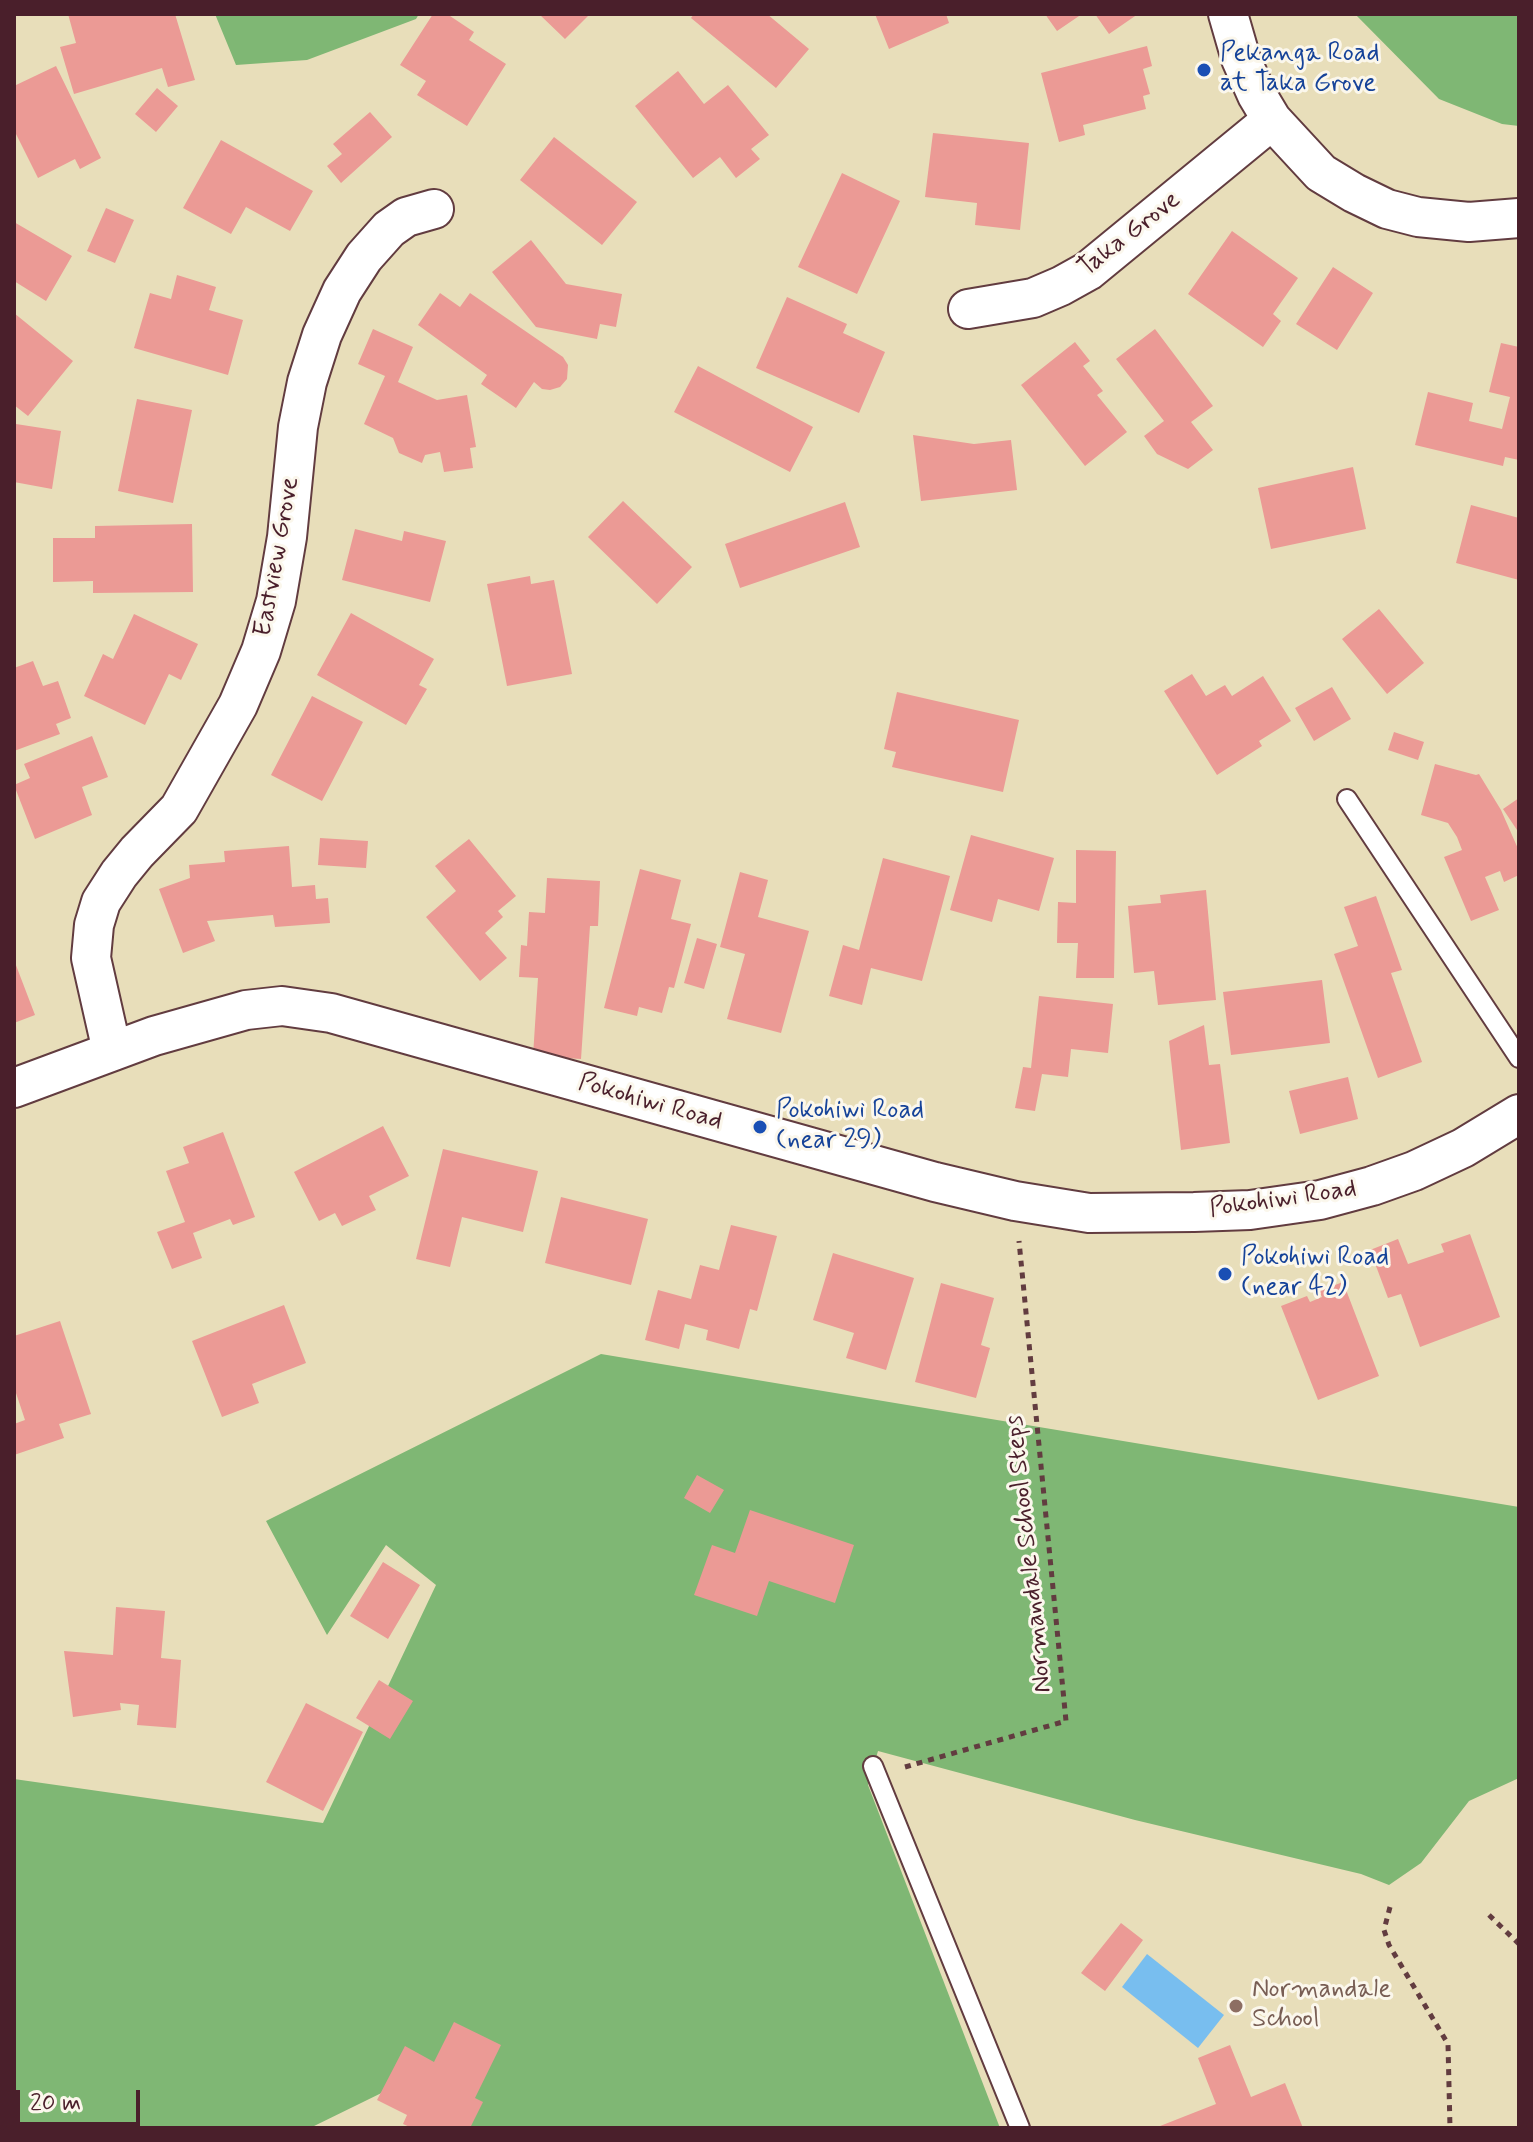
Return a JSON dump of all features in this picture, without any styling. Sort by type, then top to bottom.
[{"type":"street","points":[[1228,14],[1241,59],[1257,95],[1272,120],[1321,173],[1387,209],[1418,217],[1469,222],[1519,218]]},
{"type":"street","name":"Taka Grove","points":[[968,309],[1033,298],[1088,271],[1272,120]]},
{"type":"street","name":"Eastview Grove","points":[[112,1051],[91,958],[94,925],[101,902],[137,852],[179,809],[238,705],[261,651],[278,588],[287,537],[298,427],[307,382],[322,335],[342,291],[364,257],[389,229],[406,217],[434,209]]},
{"type":"street","name":"Pokohiwi Road","points":[[14,1088],[166,1032],[246,1010],[282,1006],[331,1013],[920,1178],[1015,1201],[1089,1213],[1250,1210],[1320,1200],[1414,1171],[1463,1148],[1519,1114]]},
{"type":"lane","points":[[1347,799],[1519,1058]]},
{"type":"lane","points":[[873,1766],[1020,2128]]},
{"type":"path","name":"Normandale School Steps","points":[[904,1767],[1066,1721],[1015,1201]]},
{"type":"path","points":[[1390,1907],[1384,1930],[1389,1945],[1448,2044],[1450,2128]]},
{"type":"path","points":[[1489,1915],[1519,1944]]},
{"type":"green space","points":[[215,14],[419,14],[416,19],[307,60],[236,65]]},
{"type":"green space","points":[[1355,14],[1519,14],[1519,126],[1502,124],[1439,99]]},
{"type":"green space","points":[[601,1354],[1519,1507],[1519,1778],[1469,1801],[1421,1863],[1389,1885],[1361,1874],[1135,1820],[878,1751],[868,1785],[1000,2128],[431,2128],[408,2080],[310,2128],[14,2128],[14,1779],[323,1823],[436,1585],[386,1545],[327,1635],[266,1521]]},
{"type":"water","points":[[1147,1954],[1224,2015],[1198,2048],[1122,1987]]},
{"type":"building","points":[[68,14],[175,14],[195,80],[168,87],[162,68],[74,94],[60,47],[76,43]]},
{"type":"building","points":[[433,14],[447,14],[474,32],[469,40],[506,64],[467,126],[417,95],[426,81],[400,65]]},
{"type":"building","points":[[539,14],[590,14],[565,39]]},
{"type":"building","points":[[694,14],[767,14],[809,49],[776,88],[691,18]]},
{"type":"building","points":[[875,14],[946,14],[949,23],[889,49]]},
{"type":"building","points":[[1045,14],[1082,14],[1057,31]]},
{"type":"building","points":[[1095,14],[1138,14],[1109,34]]},
{"type":"building","points":[[1147,46],[1152,66],[1143,69],[1150,94],[1143,96],[1146,109],[1083,125],[1085,135],[1059,142],[1041,73]]},
{"type":"building","points":[[56,66],[101,158],[80,169],[75,159],[38,178],[14,130],[14,86]]},
{"type":"building","points":[[678,71],[704,104],[728,85],[769,135],[751,149],[760,159],[736,178],[720,157],[693,178],[635,106]]},
{"type":"building","points":[[157,88],[178,106],[156,132],[135,114]]},
{"type":"building","points":[[370,112],[392,137],[341,183],[327,166],[342,154],[333,144]]},
{"type":"building","points":[[933,133],[1029,143],[1020,230],[975,225],[977,203],[925,197]]},
{"type":"building","points":[[554,137],[637,202],[602,245],[520,180]]},
{"type":"building","points":[[221,140],[313,191],[290,231],[246,207],[231,234],[183,208]]},
{"type":"building","points":[[842,173],[900,201],[857,294],[798,267]]},
{"type":"building","points":[[106,208],[134,220],[115,263],[87,251]]},
{"type":"building","points":[[14,222],[72,256],[46,301],[14,281]]},
{"type":"building","points":[[1232,231],[1298,278],[1273,314],[1281,321],[1263,347],[1188,294]]},
{"type":"building","points":[[531,240],[566,284],[622,294],[616,327],[600,324],[597,339],[536,327],[492,272]]},
{"type":"building","points":[[1333,267],[1373,293],[1337,350],[1296,324]]},
{"type":"building","points":[[177,275],[216,287],[209,310],[243,320],[228,375],[134,348],[150,293],[171,299]]},
{"type":"building","points":[[440,293],[460,307],[470,293],[563,357],[568,365],[567,379],[560,387],[550,390],[542,389],[534,382],[516,408],[481,384],[487,375],[418,325]]},
{"type":"building","points":[[787,297],[847,324],[843,333],[885,352],[859,413],[756,368]]},
{"type":"building","points":[[14,313],[73,361],[28,416],[14,405]]},
{"type":"building","points":[[373,329],[413,347],[398,382],[437,400],[467,395],[476,447],[470,448],[473,468],[444,472],[440,452],[425,455],[422,463],[399,453],[393,438],[364,424],[385,376],[358,364]]},
{"type":"building","points":[[1155,329],[1213,406],[1191,422],[1213,450],[1188,469],[1157,454],[1144,436],[1164,421],[1116,359]]},
{"type":"building","points":[[1075,342],[1090,361],[1083,366],[1103,391],[1097,395],[1127,432],[1085,466],[1021,385]]},
{"type":"building","points":[[1501,343],[1519,347],[1519,460],[1505,457],[1503,466],[1415,445],[1428,392],[1473,403],[1469,421],[1502,429],[1510,397],[1489,392]]},
{"type":"building","points":[[698,366],[813,427],[790,472],[674,412]]},
{"type":"building","points":[[137,399],[192,410],[173,503],[118,491]]},
{"type":"building","points":[[16,424],[61,431],[52,489],[14,482]]},
{"type":"building","points":[[913,435],[974,444],[1011,440],[1017,490],[921,501]]},
{"type":"building","points":[[1353,467],[1366,529],[1271,549],[1258,488]]},
{"type":"building","points":[[623,501],[692,567],[657,604],[588,537]]},
{"type":"building","points":[[845,502],[860,547],[740,588],[725,544]]},
{"type":"building","points":[[1471,505],[1519,518],[1519,580],[1456,563]]},
{"type":"building","points":[[192,524],[193,592],[93,593],[93,581],[53,582],[53,538],[95,538],[95,526]]},
{"type":"building","points":[[355,529],[402,541],[404,531],[446,541],[430,602],[342,580]]},
{"type":"building","points":[[530,576],[531,584],[554,580],[572,674],[507,686],[487,584]]},
{"type":"building","points":[[1379,609],[1424,663],[1387,694],[1342,639]]},
{"type":"building","points":[[351,613],[434,659],[419,685],[427,689],[406,725],[317,675]]},
{"type":"building","points":[[134,614],[198,644],[181,680],[169,674],[145,725],[84,696],[103,654],[113,659]]},
{"type":"building","points":[[33,661],[43,686],[58,681],[71,718],[56,724],[60,734],[14,751],[14,668]]},
{"type":"building","points":[[1192,674],[1206,696],[1225,685],[1232,696],[1263,676],[1291,721],[1259,741],[1262,746],[1217,775],[1164,691]]},
{"type":"building","points":[[1332,687],[1351,719],[1314,741],[1295,708]]},
{"type":"building","points":[[897,692],[1019,720],[1003,792],[892,767],[896,752],[884,749]]},
{"type":"building","points":[[312,696],[363,722],[322,801],[271,775]]},
{"type":"building","points":[[1394,732],[1424,742],[1418,760],[1388,750]]},
{"type":"building","points":[[92,736],[108,777],[82,787],[92,815],[35,839],[14,785],[30,778],[24,764]]},
{"type":"building","points":[[1435,764],[1479,774],[1501,810],[1519,851],[1519,875],[1504,882],[1500,871],[1485,877],[1499,910],[1471,921],[1444,857],[1462,850],[1457,837],[1448,823],[1421,815]]},
{"type":"building","points":[[1519,798],[1519,833],[1503,809]]},
{"type":"building","points":[[971,835],[1054,858],[1039,911],[998,899],[992,922],[950,910]]},
{"type":"building","points":[[320,838],[368,841],[366,868],[318,865]]},
{"type":"building","points":[[469,839],[516,896],[498,911],[503,917],[485,933],[507,958],[480,981],[426,917],[456,891],[435,866]]},
{"type":"building","points":[[289,846],[292,887],[315,885],[316,899],[328,898],[330,923],[275,927],[273,915],[207,921],[215,941],[183,953],[159,889],[190,878],[189,865],[225,862],[224,851]]},
{"type":"building","points":[[1076,850],[1116,851],[1114,978],[1076,978],[1078,943],[1057,943],[1058,902],[1076,903]]},
{"type":"building","points":[[883,858],[950,876],[922,981],[871,968],[862,1005],[829,996],[843,945],[859,950]]},
{"type":"building","points":[[640,869],[681,880],[671,919],[691,924],[674,988],[669,987],[662,1013],[639,1007],[637,1016],[604,1008]]},
{"type":"building","points":[[740,872],[768,880],[758,917],[809,931],[781,1033],[727,1019],[745,954],[720,947]]},
{"type":"building","points":[[547,878],[600,881],[598,926],[590,926],[581,1059],[533,1056],[538,978],[519,977],[521,945],[527,946],[529,912],[545,913]]},
{"type":"building","points":[[1206,890],[1216,1000],[1158,1005],[1154,971],[1134,973],[1128,906],[1161,903],[1160,895]]},
{"type":"building","points":[[1376,896],[1402,970],[1391,973],[1422,1062],[1378,1078],[1334,954],[1358,946],[1344,907]]},
{"type":"building","points":[[697,938],[717,944],[704,989],[684,983]]},
{"type":"building","points":[[14,960],[35,1015],[14,1023]]},
{"type":"building","points":[[1322,980],[1330,1043],[1231,1055],[1223,992]]},
{"type":"building","points":[[1039,996],[1113,1004],[1108,1053],[1071,1049],[1068,1077],[1042,1074],[1035,1111],[1015,1108],[1023,1067],[1031,1068]]},
{"type":"building","points":[[1204,1025],[1209,1065],[1220,1064],[1230,1143],[1181,1150],[1169,1041]]},
{"type":"building","points":[[1348,1077],[1358,1119],[1300,1134],[1289,1091]]},
{"type":"building","points":[[383,1126],[409,1176],[369,1196],[376,1210],[342,1226],[335,1213],[319,1221],[294,1172]]},
{"type":"building","points":[[223,1132],[255,1217],[233,1225],[230,1219],[193,1233],[202,1258],[172,1269],[157,1232],[185,1222],[166,1171],[189,1163],[183,1147]]},
{"type":"building","points":[[443,1149],[538,1171],[523,1232],[462,1217],[450,1267],[416,1259]]},
{"type":"building","points":[[561,1197],[648,1219],[631,1285],[545,1263]]},
{"type":"building","points":[[731,1225],[777,1236],[757,1311],[750,1309],[739,1349],[706,1340],[708,1330],[685,1324],[679,1349],[645,1340],[658,1290],[691,1299],[700,1265],[719,1270]]},
{"type":"building","points":[[1470,1234],[1500,1317],[1420,1347],[1401,1294],[1388,1298],[1370,1250],[1398,1239],[1408,1264],[1444,1252],[1441,1244]]},
{"type":"building","points":[[833,1253],[914,1278],[886,1370],[846,1358],[854,1333],[813,1320]]},
{"type":"building","points":[[1343,1282],[1379,1376],[1318,1400],[1281,1306],[1307,1296],[1310,1302],[1322,1297],[1319,1291]]},
{"type":"building","points":[[941,1283],[994,1298],[981,1345],[990,1348],[976,1398],[915,1382]]},
{"type":"building","points":[[284,1305],[306,1363],[252,1384],[259,1403],[222,1417],[192,1341]]},
{"type":"building","points":[[60,1321],[91,1414],[59,1424],[64,1438],[14,1455],[14,1424],[25,1420],[14,1387],[14,1336]]},
{"type":"building","points":[[697,1475],[724,1490],[710,1513],[684,1498]]},
{"type":"building","points":[[750,1510],[854,1545],[835,1603],[769,1581],[757,1616],[694,1595],[712,1545],[735,1553]]},
{"type":"building","points":[[383,1562],[420,1585],[388,1639],[350,1616]]},
{"type":"building","points":[[116,1607],[165,1611],[161,1658],[181,1660],[176,1728],[137,1725],[139,1705],[120,1703],[121,1710],[73,1717],[64,1651],[113,1655]]},
{"type":"building","points":[[379,1680],[413,1701],[390,1739],[356,1718]]},
{"type":"building","points":[[306,1703],[363,1732],[323,1811],[266,1782]]},
{"type":"building","points":[[1121,1923],[1143,1940],[1105,1991],[1081,1973]]},
{"type":"building","points":[[454,2022],[501,2045],[475,2098],[483,2102],[470,2128],[412,2128],[403,2124],[407,2115],[377,2100],[405,2046],[434,2062]]},
{"type":"building","points":[[1230,2045],[1251,2097],[1285,2083],[1303,2128],[1155,2128],[1216,2104],[1198,2058]]},
{"type":"place","name":"Pekanga Road at Taka Grove","points":[[1204,70]]},
{"type":"place","name":"Pokohiwi Road (near 29)","points":[[760,1127]]},
{"type":"place","name":"Pokohiwi Road (near 42)","points":[[1225,1274]]},
{"type":"place","name":"Normandale School","points":[[1236,2006]]}]
